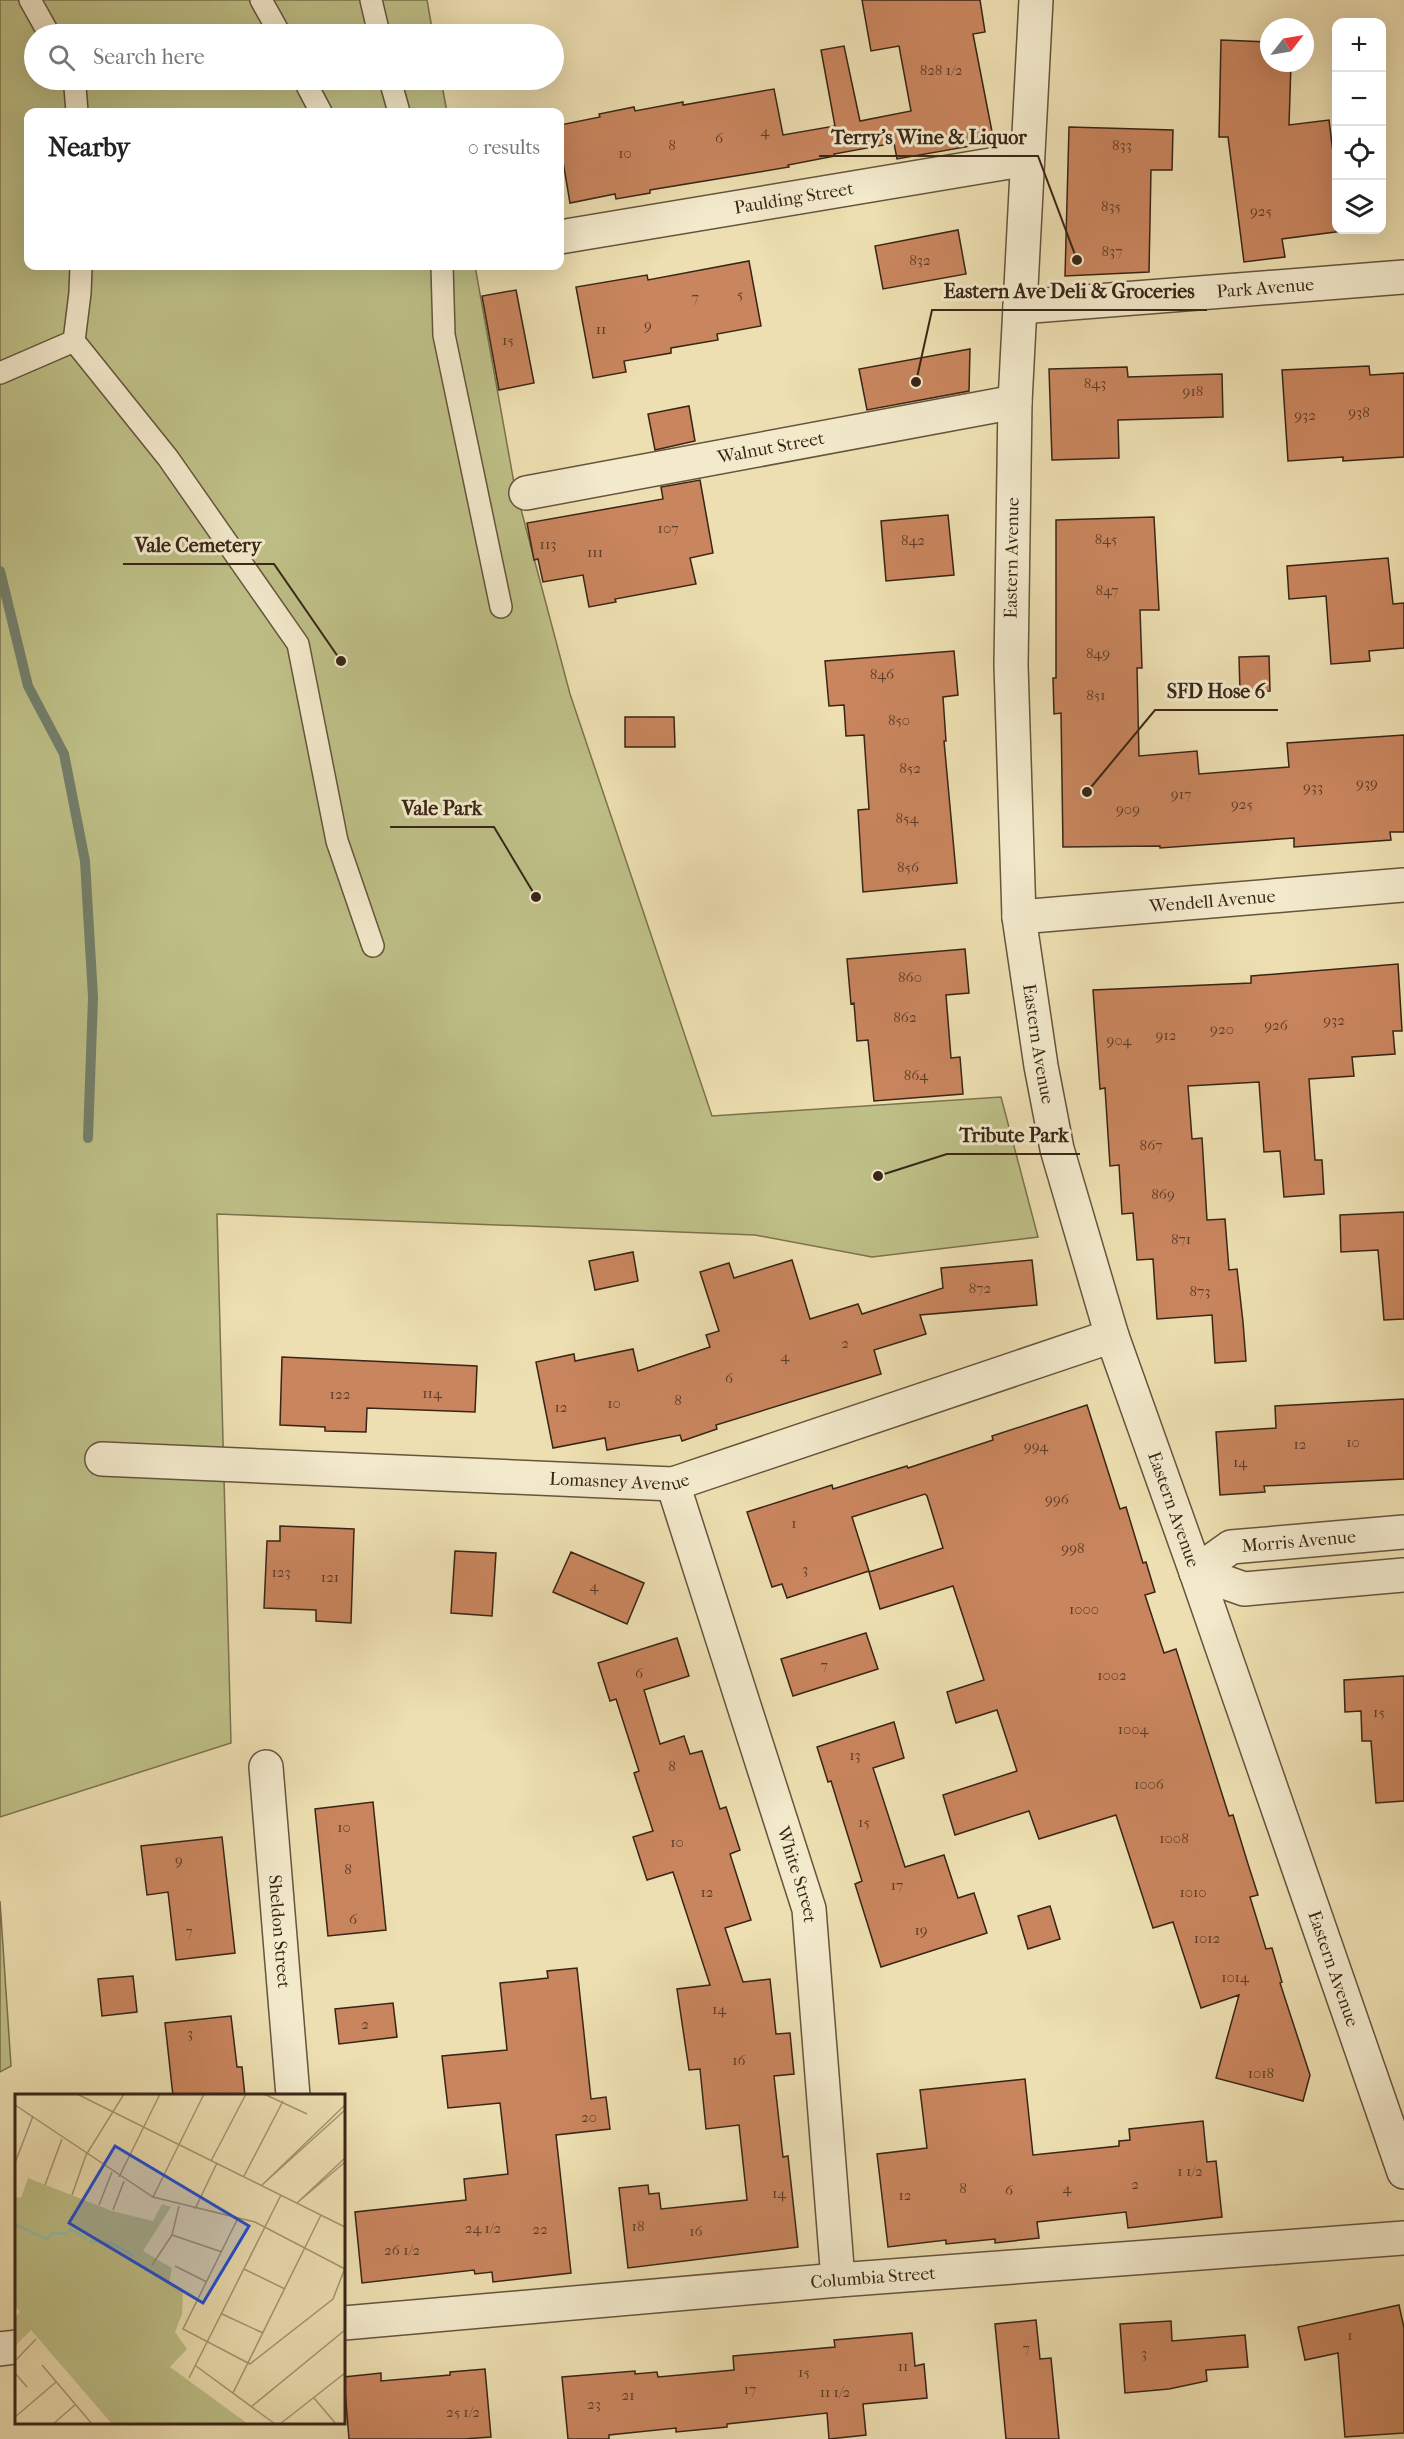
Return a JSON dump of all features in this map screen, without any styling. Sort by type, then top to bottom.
[{"type":"street","name":"Eastern Avenue","points":[[1036,0],[1015,402],[1011,665],[1019,918],[1041,1066],[1057,1149],[1112,1336],[1404,2172]]},
{"type":"street","name":"Paulding Street","points":[[564,236],[1027,159]]},
{"type":"street","name":"Park Avenue","points":[[1020,307],[1404,277]]},
{"type":"street","name":"Walnut Street","points":[[526,493],[1015,402]]},
{"type":"street","name":"Wendell Avenue","points":[[1019,918],[1404,885]]},
{"type":"street","name":"Lomasney Avenue","points":[[102,1459],[673,1484],[1112,1336]]},
{"type":"street","name":"White Street","points":[[673,1484],[809,1909],[838,2280]]},
{"type":"street","name":"Morris Avenue","points":[[1196,1572],[1231,1547],[1404,1532]]},
{"type":"street","points":[[1196,1572],[1244,1589],[1404,1575]]},
{"type":"street","name":"Sheldon Street","points":[[266,1767],[292,2094]]},
{"type":"street","name":"Columbia Street","points":[[345,2323],[838,2280],[1404,2238]]},
{"type":"street","points":[[0,2349],[15,2347]]},
{"type":"lane","points":[[30,0],[43,24]]},
{"type":"lane","points":[[261,0],[274,24]]},
{"type":"lane","points":[[372,0],[377,24]]},
{"type":"lane","points":[[75,90],[77,108]]},
{"type":"lane","points":[[309,90],[319,108]]},
{"type":"lane","points":[[393,90],[398,108]]},
{"type":"lane","points":[[81,270],[81,293],[74,341],[168,458],[298,644],[337,841],[373,946]]},
{"type":"lane","points":[[442,270],[444,335],[501,607]]},
{"type":"lane","points":[[0,373],[74,341]]},
{"type":"green space","points":[[0,0],[427,0],[431,24],[24,24],[24,90],[443,90],[446,108],[24,108],[24,270],[476,270],[514,483],[570,694],[712,1116],[1001,1097],[1038,1237],[872,1257],[755,1235],[217,1214],[231,1743],[0,1817]]},
{"type":"green space","points":[[0,1901],[11,2066],[0,2072]]},
{"type":"building","points":[[862,0],[980,0],[985,32],[973,34],[994,142],[897,159],[894,143],[834,154],[835,156],[788,165],[789,167],[650,190],[650,193],[616,199],[615,194],[570,203],[564,168],[564,124],[634,107],[635,111],[683,102],[683,105],[774,89],[783,135],[835,126],[821,50],[844,46],[860,121],[911,111],[899,46],[871,51]]},
{"type":"building","points":[[1221,40],[1260,42],[1260,72],[1291,72],[1289,125],[1329,120],[1332,144],[1332,232],[1282,239],[1285,257],[1244,262],[1228,137],[1219,137]]},
{"type":"building","points":[[1069,127],[1173,130],[1172,170],[1151,170],[1149,272],[1065,276]]},
{"type":"building","points":[[958,230],[966,274],[883,289],[875,246]]},
{"type":"building","points":[[749,261],[761,326],[717,334],[718,340],[671,348],[671,353],[624,361],[626,372],[593,378],[576,287],[647,275],[648,280]]},
{"type":"building","points":[[516,290],[534,383],[499,390],[482,296]]},
{"type":"building","points":[[970,349],[969,391],[867,410],[859,369]]},
{"type":"building","points":[[1369,366],[1370,375],[1404,373],[1404,457],[1343,461],[1343,457],[1288,461],[1282,370]]},
{"type":"building","points":[[1127,367],[1128,377],[1222,374],[1223,417],[1118,420],[1119,458],[1052,460],[1049,369]]},
{"type":"building","points":[[689,406],[695,441],[655,450],[648,414]]},
{"type":"building","points":[[700,480],[713,553],[690,558],[696,584],[615,599],[616,602],[589,607],[583,575],[543,582],[538,559],[534,560],[527,523],[663,499],[661,487]]},
{"type":"building","points":[[948,515],[954,575],[886,581],[881,521]]},
{"type":"building","points":[[1154,517],[1159,610],[1140,610],[1142,668],[1137,668],[1139,756],[1197,751],[1199,774],[1289,767],[1287,743],[1404,735],[1404,832],[1390,832],[1391,840],[1294,847],[1294,838],[1160,848],[1160,846],[1063,847],[1061,713],[1054,714],[1053,678],[1056,678],[1056,520]]},
{"type":"building","points":[[1388,558],[1393,604],[1404,603],[1404,648],[1369,651],[1370,661],[1331,664],[1326,596],[1289,599],[1287,566]]},
{"type":"building","points":[[954,651],[958,695],[943,697],[946,741],[944,741],[957,883],[863,892],[858,810],[869,809],[864,735],[846,736],[844,705],[829,706],[825,661]]},
{"type":"building","points":[[1269,656],[1270,691],[1240,692],[1239,657]]},
{"type":"building","points":[[625,717],[674,717],[675,747],[625,747]]},
{"type":"building","points":[[965,949],[969,993],[946,995],[951,1058],[960,1057],[963,1094],[874,1101],[868,1040],[857,1041],[847,959]]},
{"type":"building","points":[[1398,964],[1402,1031],[1393,1031],[1395,1054],[1352,1057],[1354,1076],[1309,1079],[1315,1160],[1322,1160],[1324,1194],[1284,1197],[1280,1151],[1264,1152],[1259,1082],[1188,1086],[1192,1139],[1202,1138],[1207,1220],[1225,1219],[1229,1270],[1237,1269],[1243,1322],[1246,1361],[1215,1363],[1212,1315],[1157,1319],[1153,1259],[1137,1260],[1133,1213],[1122,1214],[1119,1165],[1110,1166],[1105,1088],[1100,1089],[1093,990],[1251,983],[1251,976]]},
{"type":"building","points":[[1404,1212],[1404,1319],[1384,1320],[1378,1250],[1341,1252],[1340,1215]]},
{"type":"building","points":[[633,1252],[638,1281],[595,1290],[589,1261]]},
{"type":"building","points":[[792,1260],[810,1319],[858,1304],[862,1314],[943,1288],[941,1268],[1032,1260],[1037,1305],[920,1315],[926,1334],[874,1350],[881,1374],[716,1425],[717,1429],[682,1441],[680,1435],[607,1450],[605,1438],[553,1448],[536,1362],[574,1354],[575,1361],[633,1349],[638,1371],[710,1347],[706,1335],[719,1331],[700,1272],[729,1263],[734,1278]]},
{"type":"building","points":[[282,1357],[477,1366],[475,1412],[367,1408],[366,1432],[325,1431],[325,1427],[280,1425]]},
{"type":"building","points":[[1404,1399],[1404,1479],[1264,1486],[1265,1492],[1220,1495],[1216,1432],[1276,1428],[1275,1406]]},
{"type":"building","points":[[1087,1405],[1120,1509],[1126,1507],[1143,1563],[1146,1562],[1155,1592],[1145,1595],[1164,1653],[1176,1649],[1229,1816],[1233,1815],[1258,1895],[1250,1897],[1266,1949],[1272,1948],[1282,1982],[1280,1983],[1310,2075],[1303,2101],[1216,2078],[1239,1995],[1201,2008],[1173,1922],[1153,1928],[1116,1815],[1039,1839],[1029,1811],[955,1835],[943,1795],[1017,1771],[997,1710],[956,1723],[947,1692],[984,1680],[953,1586],[880,1609],[869,1572],[943,1548],[927,1496],[925,1494],[852,1517],[869,1571],[787,1598],[782,1584],[772,1587],[747,1512],[832,1485],[833,1489],[907,1466],[908,1468],[993,1440],[992,1436]]},
{"type":"building","points":[[280,1526],[354,1529],[351,1623],[316,1621],[316,1610],[264,1608],[267,1541],[280,1541]]},
{"type":"building","points":[[455,1551],[496,1553],[492,1616],[451,1613]]},
{"type":"building","points":[[571,1552],[644,1583],[627,1624],[553,1592]]},
{"type":"building","points":[[866,1633],[878,1669],[793,1696],[781,1659]]},
{"type":"building","points":[[677,1638],[689,1676],[644,1690],[660,1744],[684,1736],[690,1754],[702,1751],[720,1809],[726,1807],[740,1850],[730,1854],[751,1920],[725,1928],[743,1982],[770,1979],[776,2034],[790,2033],[794,2074],[774,2076],[783,2157],[788,2156],[798,2247],[628,2268],[619,2188],[648,2185],[649,2194],[659,2193],[661,2209],[747,2200],[739,2125],[706,2129],[700,2069],[689,2070],[677,1989],[710,1985],[673,1872],[647,1880],[633,1837],[653,1831],[634,1773],[639,1771],[616,1699],[610,1701],[598,1663]]},
{"type":"building","points":[[1404,1676],[1404,1801],[1376,1803],[1371,1741],[1362,1741],[1361,1711],[1345,1712],[1344,1680]]},
{"type":"building","points":[[894,1722],[904,1758],[873,1768],[905,1867],[944,1855],[958,1898],[974,1893],[987,1933],[881,1967],[855,1884],[862,1881],[831,1781],[828,1782],[817,1747]]},
{"type":"building","points":[[373,1802],[386,1930],[328,1936],[315,1809]]},
{"type":"building","points":[[222,1837],[235,1953],[176,1960],[168,1892],[147,1895],[141,1846]]},
{"type":"building","points":[[1050,1906],[1060,1939],[1028,1949],[1018,1916]]},
{"type":"building","points":[[577,1968],[591,2099],[606,2097],[610,2129],[556,2135],[571,2273],[493,2282],[492,2272],[475,2274],[474,2270],[362,2283],[355,2212],[466,2200],[464,2179],[508,2174],[500,2103],[448,2108],[442,2056],[507,2050],[500,1983],[548,1978],[547,1971]]},
{"type":"building","points":[[133,1976],[137,2012],[102,2016],[98,1979]]},
{"type":"building","points":[[393,2003],[397,2037],[339,2044],[335,2009]]},
{"type":"building","points":[[231,2016],[237,2067],[242,2067],[245,2094],[173,2094],[165,2023]]},
{"type":"building","points":[[1025,2079],[1033,2155],[1119,2146],[1119,2141],[1130,2140],[1129,2129],[1203,2121],[1207,2162],[1216,2161],[1222,2217],[1128,2228],[1126,2212],[1037,2222],[1039,2238],[995,2243],[995,2239],[946,2244],[946,2240],[888,2247],[877,2154],[927,2148],[920,2090]]},
{"type":"building","points":[[1399,2305],[1404,2328],[1404,2433],[1345,2437],[1338,2353],[1305,2360],[1298,2327]]},
{"type":"building","points":[[1036,2320],[1040,2359],[1051,2358],[1059,2439],[1006,2439],[995,2324]]},
{"type":"building","points":[[1171,2321],[1172,2341],[1245,2335],[1248,2367],[1206,2370],[1207,2381],[1169,2389],[1125,2393],[1120,2324]]},
{"type":"building","points":[[912,2333],[915,2366],[924,2364],[927,2398],[863,2404],[866,2435],[829,2439],[827,2413],[727,2424],[727,2427],[676,2432],[676,2428],[609,2435],[609,2439],[568,2439],[562,2377],[635,2371],[635,2374],[657,2372],[658,2377],[734,2370],[733,2356],[835,2347],[834,2340]]},
{"type":"building","points":[[485,2369],[491,2437],[349,2439],[345,2377],[381,2373],[381,2381],[450,2375],[450,2372]]},
{"type":"waterway","points":[[0,571],[28,686],[64,754],[85,861],[93,997],[88,1138]]},
{"type":"place","name":"Terry's Wine & Liquor","points":[[1077,260]]},
{"type":"place","name":"Eastern Ave Deli & Groceries","points":[[916,382]]},
{"type":"place","name":"Vale Cemetery","points":[[341,661]]},
{"type":"place","name":"SFD Hose 6","points":[[1087,792]]},
{"type":"place","name":"Vale Park","points":[[536,897]]},
{"type":"place","name":"Tribute Park","points":[[878,1176]]}]
